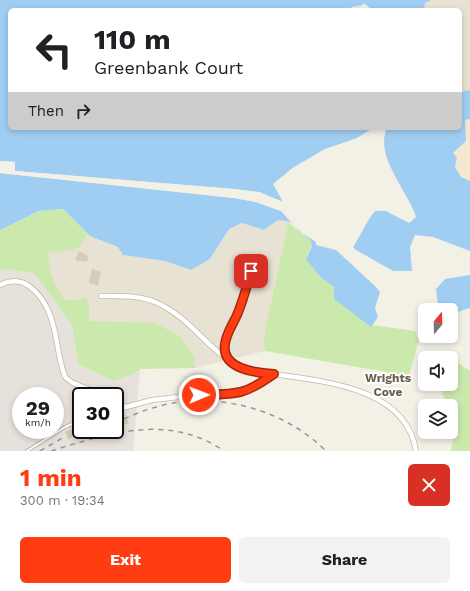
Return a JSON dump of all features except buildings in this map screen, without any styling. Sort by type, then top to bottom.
[{"type":"street","points":[[229,362],[225,353],[225,343],[239,309],[251,271]]},
{"type":"street","points":[[0,285],[8,281],[19,282],[28,286],[40,296],[47,306],[52,320],[62,370],[66,378],[82,387]]},
{"type":"street","points":[[101,296],[137,297],[163,306],[174,313],[229,362],[258,373],[274,374],[336,384],[379,399],[405,420],[410,430],[416,451]]},
{"type":"street","points":[[126,407],[152,400],[241,393],[254,388],[274,374]]},
{"type":"lane","points":[[27,451],[72,424]]},
{"type":"shaded area","points":[[431,0],[470,0],[470,90],[462,92],[462,8],[424,8],[425,3]]},
{"type":"shaded area","points":[[470,119],[470,181],[461,177],[455,166],[457,158],[453,153],[466,141],[465,120]]},
{"type":"shaded area","points":[[278,220],[288,222],[263,341],[265,351],[195,368],[193,356],[121,323],[88,321],[89,305],[76,300],[65,300],[47,267],[49,251],[79,248],[88,234],[118,247],[123,255],[165,261],[191,270],[210,259],[229,229],[242,223],[264,230]]},
{"type":"shaded area","points":[[9,269],[35,274],[72,325],[78,364],[112,381],[136,373],[140,369],[133,451],[0,451],[0,270]]},
{"type":"green space","points":[[63,209],[88,234],[79,248],[57,252],[49,251],[50,271],[65,300],[76,300],[86,297],[89,305],[89,321],[155,323],[181,337],[194,356],[195,368],[140,369],[134,374],[112,381],[78,364],[72,325],[35,274],[9,269],[0,270],[0,230],[39,211]]},
{"type":"green space","points":[[288,222],[311,241],[312,246],[307,254],[321,278],[334,287],[334,299],[371,326],[373,325],[415,331],[418,343],[409,376],[265,351],[263,341]]},
{"type":"green space","points":[[458,363],[470,371],[470,451],[451,451],[453,439],[458,439],[458,399],[444,399],[442,391],[458,391]]},
{"type":"water","points":[[0,0],[431,0],[425,3],[424,8],[370,8],[363,3],[363,5],[351,8],[8,8],[8,130],[370,130],[357,138],[325,149],[294,167],[273,184],[283,202],[259,192],[234,189],[15,171],[15,162],[0,161]]},
{"type":"water","points":[[470,90],[470,119],[465,120],[466,141],[453,153],[457,158],[455,167],[461,177],[470,181],[470,251],[433,237],[415,235],[410,247],[412,271],[393,271],[353,247],[375,211],[386,211],[409,223],[416,217],[388,162],[384,139],[386,130],[462,130],[462,92]]},
{"type":"water","points":[[0,173],[234,198],[256,202],[281,211],[295,226],[290,222],[278,220],[264,230],[242,223],[229,229],[210,259],[191,270],[165,261],[123,255],[118,247],[90,236],[63,209],[39,211],[0,230]]},
{"type":"water","points":[[302,233],[316,242],[316,245],[336,250],[380,292],[375,308],[378,317],[371,327],[334,299],[334,287],[321,278],[306,259],[312,246],[311,241]]},
{"type":"water","points":[[470,275],[470,308],[458,312],[458,303],[438,303],[436,289],[445,279]]},
{"type":"pier","points":[[0,161],[15,162],[15,171],[259,192],[283,202],[283,204],[258,194],[234,191],[15,173],[13,163],[0,163]]},
{"type":"pier","points":[[0,171],[234,196],[257,200],[282,209],[281,211],[256,202],[234,198],[0,173]]},
{"type":"railway","points":[[124,419],[139,412],[156,407],[182,402],[221,402],[240,405],[259,410],[295,427],[326,451]]},
{"type":"railway","points":[[51,451],[95,438],[139,430],[182,432],[203,439],[224,451]]},
{"type":"railway","points":[[40,451],[66,436]]},
{"type":"district","name":"Wrights Cove","points":[[388,385]]},
{"type":"route","points":[[199,395],[241,393],[254,388],[274,374],[258,373],[240,368],[229,362],[225,353],[224,347],[226,339],[239,309],[251,271]]}]
